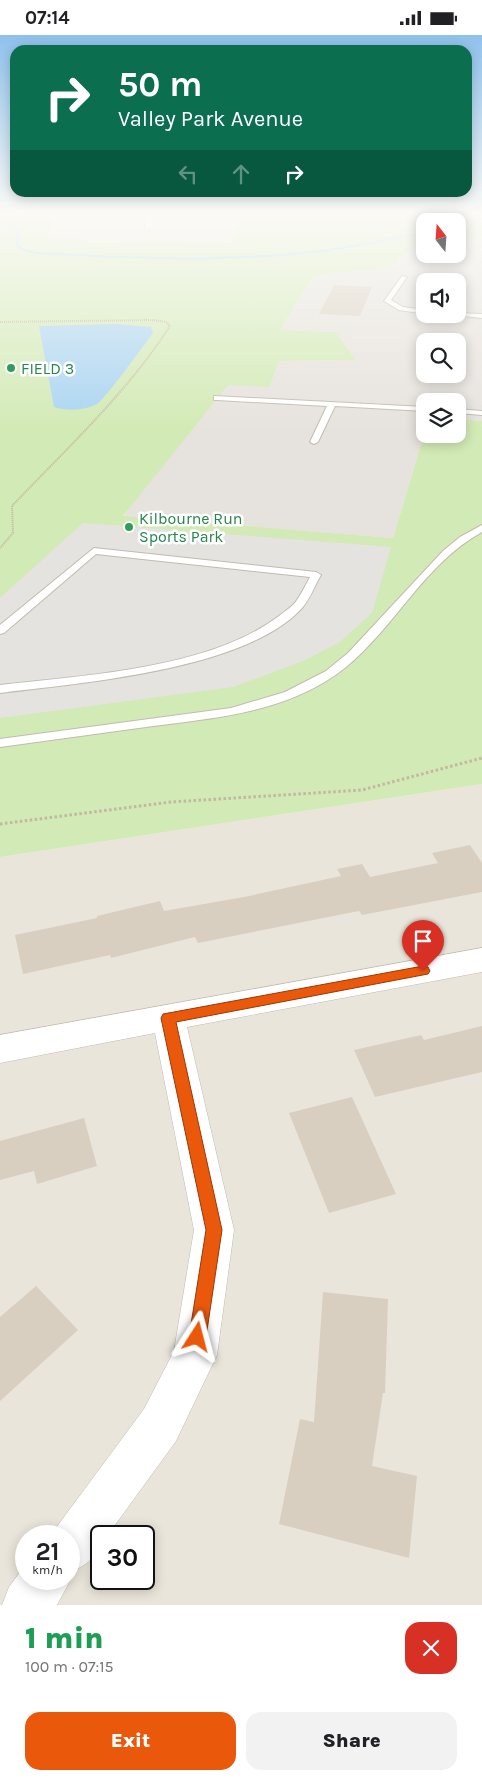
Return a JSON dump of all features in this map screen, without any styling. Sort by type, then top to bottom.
[{"type":"street","points":[[0,1049],[482,960]]},
{"type":"street","points":[[80,1534],[160,1425],[194,1355],[214,1230],[168,1018]]},
{"type":"street","points":[[27,1605],[38,1590]]},
{"type":"lane","points":[[398,285],[387,301],[401,309],[416,312]]},
{"type":"lane","points":[[466,315],[482,316]]},
{"type":"lane","points":[[217,398],[416,409]]},
{"type":"lane","points":[[314,442],[332,404]]},
{"type":"lane","points":[[466,412],[482,413]]},
{"type":"lane","points":[[0,743],[231,712],[265,705],[308,686],[342,664],[438,562],[459,542],[482,529]]},
{"type":"lane","points":[[0,631],[94,551],[316,575],[312,589],[297,609],[276,627],[214,654],[169,665],[0,689]]},
{"type":"path","points":[[0,322],[153,320],[166,322],[170,326],[137,372],[94,421],[12,506],[13,533],[0,548]]},
{"type":"path","points":[[0,824],[171,802],[362,790],[482,757]]},
{"type":"shaded area","points":[[308,285],[416,285],[416,323],[466,323],[466,285],[482,285],[482,421],[466,420],[466,393],[416,393],[416,443],[421,443],[393,538],[123,517],[213,384],[279,361],[356,360],[336,332],[280,330]]},
{"type":"shaded area","points":[[83,523],[391,547],[372,613],[340,642],[303,661],[233,687],[0,718],[0,598]]},
{"type":"shaded area","points":[[482,784],[482,1605],[0,1605],[0,857]]},
{"type":"green space","name":"Kilbourne Run Sports Park","points":[[0,285],[308,285],[280,330],[336,332],[356,360],[279,361],[269,387],[228,385],[123,516],[393,538],[421,443],[466,443],[466,420],[482,421],[482,784],[0,857]]},
{"type":"water","points":[[116,324],[151,327],[153,333],[97,404],[76,410],[54,407],[39,326]]},
{"type":"building","points":[[334,285],[372,287],[360,316],[319,314]]},
{"type":"building","points":[[470,845],[482,863],[482,892],[362,915],[359,911],[198,943],[195,937],[111,958],[110,955],[23,974],[15,935],[97,918],[97,916],[160,901],[164,911],[244,897],[341,876],[337,869],[362,864],[370,877],[438,863],[432,853]]},
{"type":"building","points":[[482,1026],[482,1072],[375,1097],[354,1050],[421,1035],[424,1040]]},
{"type":"building","points":[[352,1097],[396,1194],[329,1213],[289,1113]]},
{"type":"building","points":[[84,1118],[97,1166],[37,1184],[34,1171],[0,1180],[0,1141]]},
{"type":"building","points":[[36,1286],[78,1330],[0,1401],[0,1317]]},
{"type":"building","points":[[323,1292],[388,1299],[385,1393],[383,1393],[372,1466],[417,1476],[409,1558],[279,1524],[300,1419],[314,1422]]},
{"type":"place","name":"FIELD 3","points":[[11,368]]},
{"type":"place","name":"Kilbourne Run Sports Park","points":[[129,527]]},
{"type":"route","points":[[197,1337],[214,1230],[168,1018],[423,971]]}]
